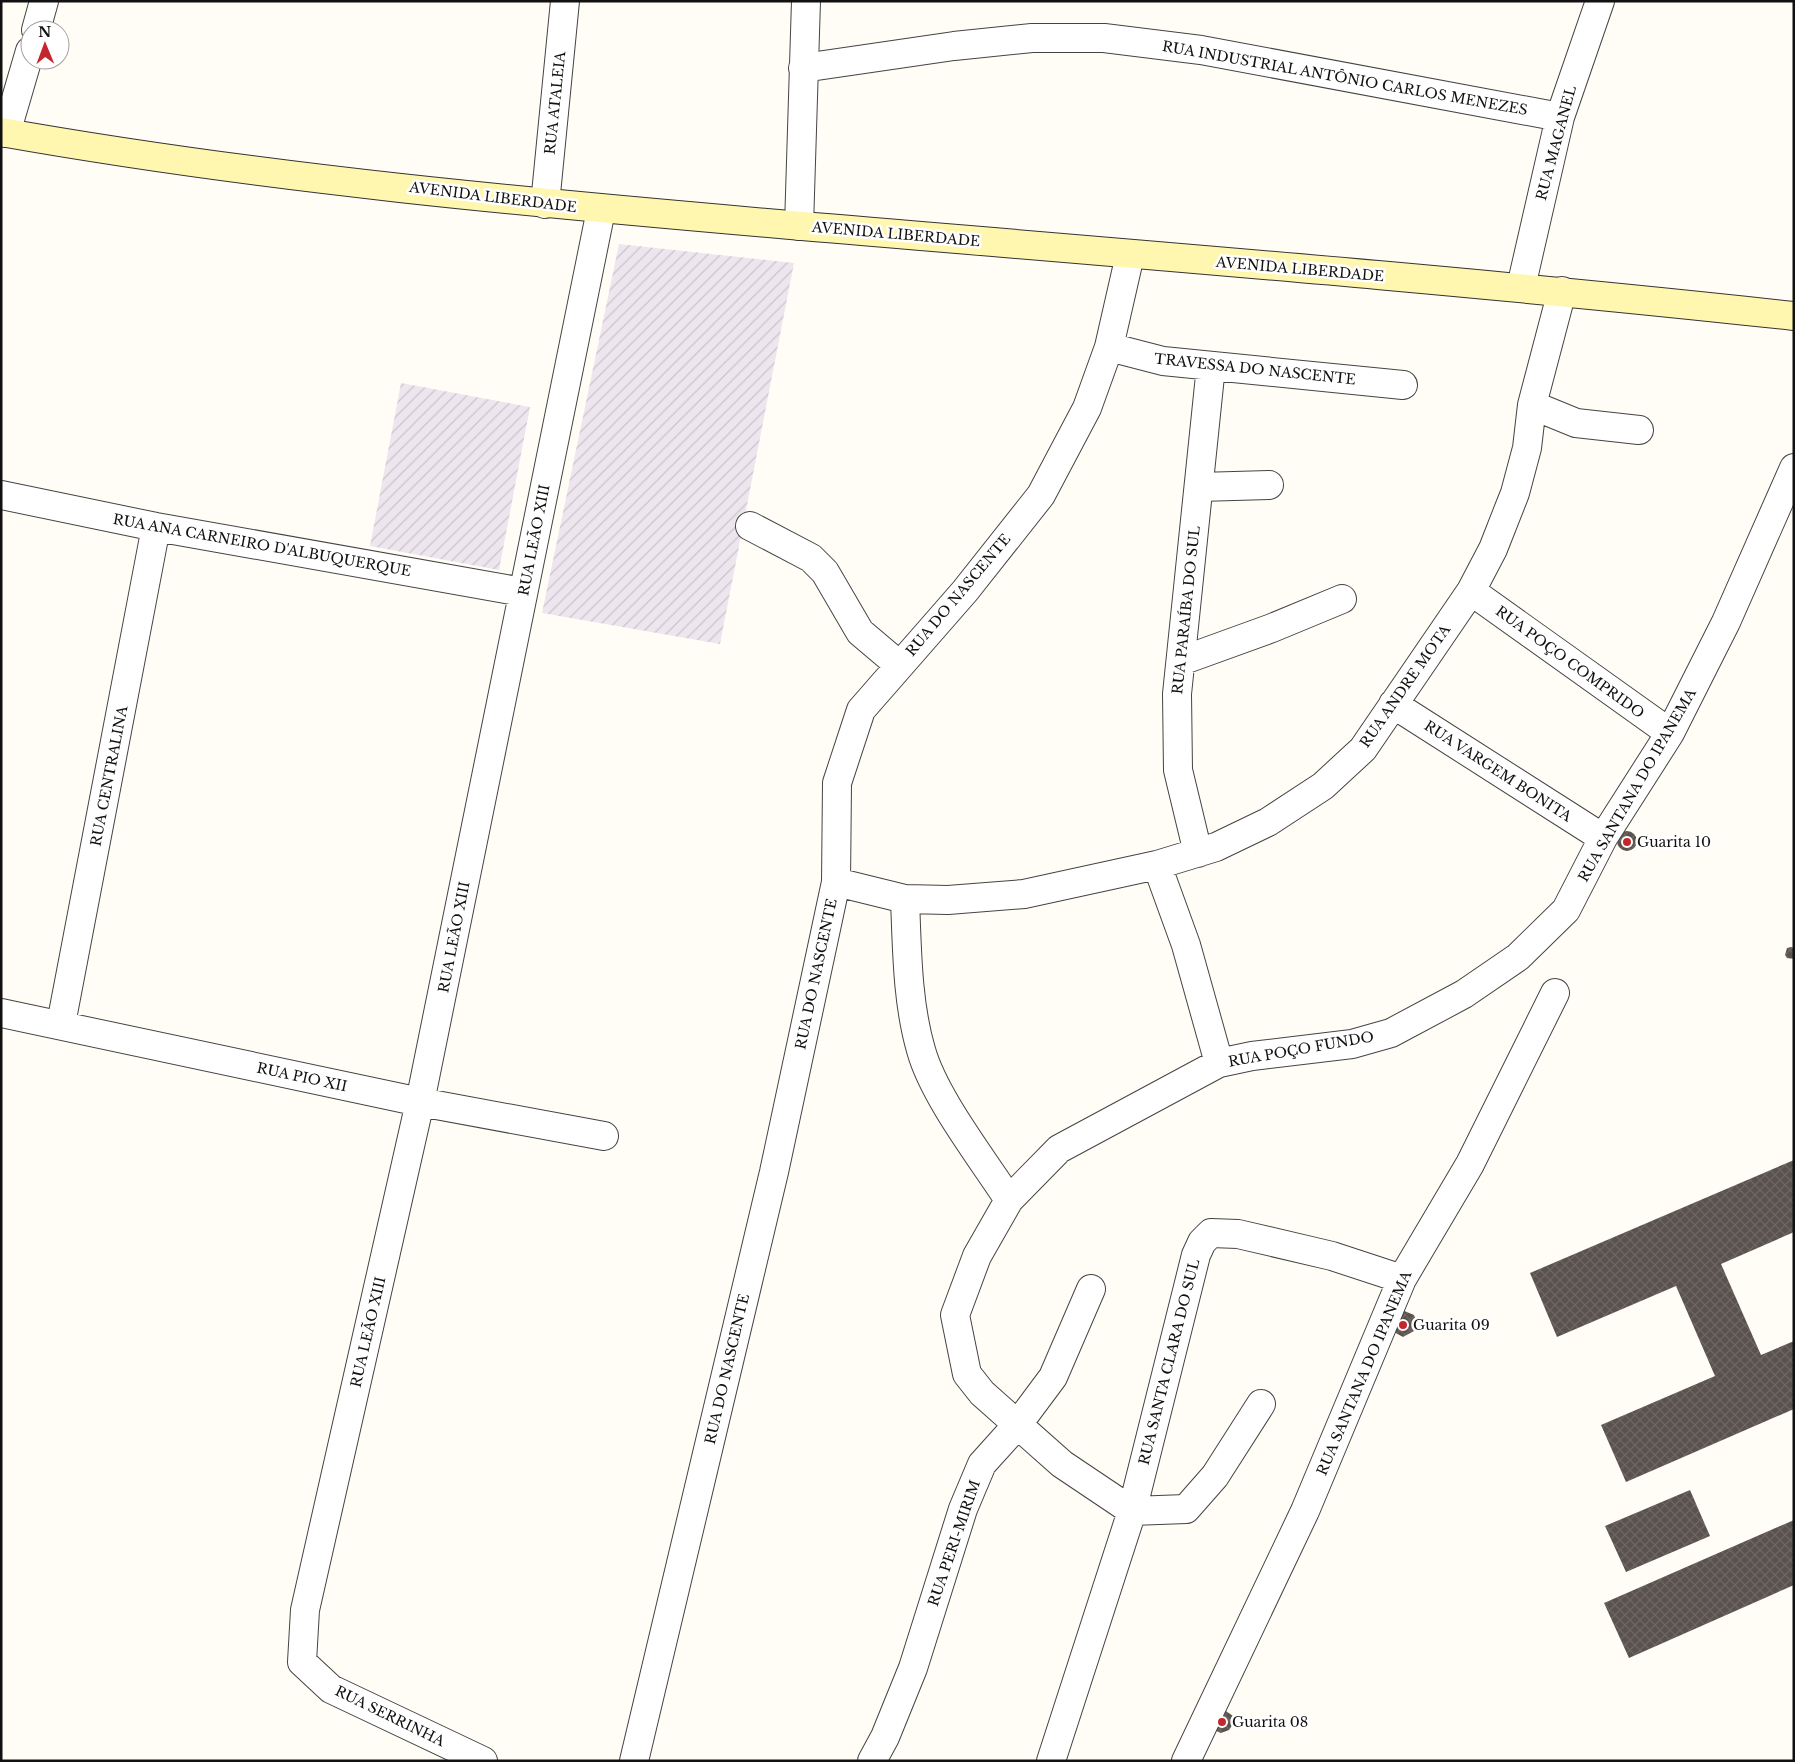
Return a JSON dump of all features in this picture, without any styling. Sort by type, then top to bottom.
[{"type":"main road","name":"AVENIDA LIBERDADE","points":[[4,133],[225,166],[601,210],[1521,287],[1794,316]]},
{"type":"street","points":[[39,20],[44,1]]},
{"type":"street","name":"RUA ATALEIA","points":[[545,204],[565,1]]},
{"type":"street","points":[[799,226],[806,1]]},
{"type":"street","name":"RUA MAGANEL","points":[[1521,287],[1560,117],[1600,1]]},
{"type":"street","name":"RUA INDUSTRIAL ANTÔNIO CARLOS MENEZES","points":[[803,68],[954,46],[1022,39],[1104,38],[1201,50],[1560,117]]},
{"type":"street","points":[[4,133],[24,70]]},
{"type":"street","name":"RUA LEÃO XIII","points":[[302,1662],[305,1610],[420,1102],[601,210]]},
{"type":"street","name":"RUA DO NASCENTE","points":[[634,1761],[774,1172],[836,882],[837,784],[861,710],[965,591],[1042,495],[1087,408],[1109,346],[1130,255]]},
{"type":"street","name":"RUA ANDRE MOTA","points":[[836,882],[905,899],[948,900],[1024,894],[1157,865],[1216,847],[1268,822],[1323,786],[1363,749],[1470,591],[1492,549],[1515,493],[1527,448],[1532,405],[1562,291]]},
{"type":"street","name":"TRAVESSA DO NASCENTE","points":[[1109,346],[1163,361],[1402,385]]},
{"type":"street","name":"RUA PARAÍBA DO SUL","points":[[1198,853],[1178,770],[1177,694],[1211,366]]},
{"type":"street","points":[[1532,405],[1576,423],[1639,430]]},
{"type":"street","name":"RUA SANTANA DO IPANEMA","points":[[1566,910],[1603,838],[1670,734],[1726,622],[1794,468]]},
{"type":"street","points":[[1199,487],[1269,485]]},
{"type":"street","name":"RUA ANA CARNEIRO D'ALBUQUERQUE","points":[[1,495],[156,527],[523,592]]},
{"type":"street","points":[[750,526],[811,558],[825,572],[860,632],[899,665]]},
{"type":"street","name":"RUA CENTRALINA","points":[[61,1024],[156,527]]},
{"type":"street","name":"RUA POÇO COMPRIDO","points":[[1470,591],[1670,734]]},
{"type":"street","points":[[1180,661],[1272,628],[1342,599]]},
{"type":"street","name":"RUA VARGEM BONITA","points":[[1393,704],[1603,838]]},
{"type":"street","points":[[1157,865],[1186,946],[1220,1063]]},
{"type":"street","points":[[905,899],[908,968],[921,1050],[929,1072],[941,1094],[1009,1200]]},
{"type":"street","name":"RUA POÇO FUNDO","points":[[1132,1511],[1062,1464],[982,1393],[967,1374],[955,1315],[977,1256],[1009,1200],[1059,1149],[1220,1063],[1252,1056],[1352,1044],[1391,1033],[1464,994],[1518,957],[1566,910]]},
{"type":"street","name":"RUA SANTANA DO IPANEMA","points":[[1186,1761],[1305,1510],[1402,1279],[1470,1164],[1555,993]]},
{"type":"street","name":"RUA PIO XII","points":[[1,1013],[61,1024],[420,1102],[604,1136]]},
{"type":"street","name":"RUA SANTA CLARA DO SUL","points":[[1132,1511],[1196,1255],[1202,1242],[1211,1233],[1238,1234],[1332,1256],[1402,1279]]},
{"type":"street","name":"RUA PERI-MIRIM","points":[[872,1761],[885,1737],[913,1668],[963,1508],[982,1464],[1018,1424],[1054,1377],[1091,1289]]},
{"type":"street","points":[[1051,1761],[1132,1511],[1186,1509],[1215,1476],[1261,1404]]},
{"type":"street","name":"RUA SERRINHA","points":[[302,1662],[331,1689],[483,1761]]},
{"type":"shaded area","points":[[619,244],[794,263],[720,644],[542,613]]},
{"type":"shaded area","points":[[401,383],[530,407],[499,570],[370,546]]},
{"type":"building","name":"Guarita 10","points":[[1623,831],[1631,831],[1637,837],[1637,845],[1631,851],[1623,851],[1617,845],[1617,837]]},
{"type":"building","points":[[1787,948],[1794,948],[1794,959],[1787,958],[1785,955]]},
{"type":"building","points":[[1794,1160],[1794,1232],[1721,1264],[1761,1355],[1794,1341],[1794,1409],[1626,1482],[1601,1425],[1715,1376],[1676,1286],[1557,1337],[1530,1273]]},
{"type":"building","name":"Guarita 09","points":[[1402,1310],[1414,1315],[1417,1323],[1414,1331],[1403,1337],[1392,1331]]},
{"type":"building","points":[[1690,1490],[1710,1536],[1626,1572],[1605,1526]]},
{"type":"building","points":[[1794,1520],[1794,1585],[1629,1658],[1604,1603]]},
{"type":"building","name":"Guarita 08","points":[[1223,1709],[1233,1716],[1233,1724],[1229,1730],[1221,1733],[1214,1730]]},
{"type":"place","name":"Guarita 10","points":[[1627,842]]},
{"type":"place","name":"Guarita 09","points":[[1403,1325]]},
{"type":"place","name":"Guarita 08","points":[[1222,1722]]}]
